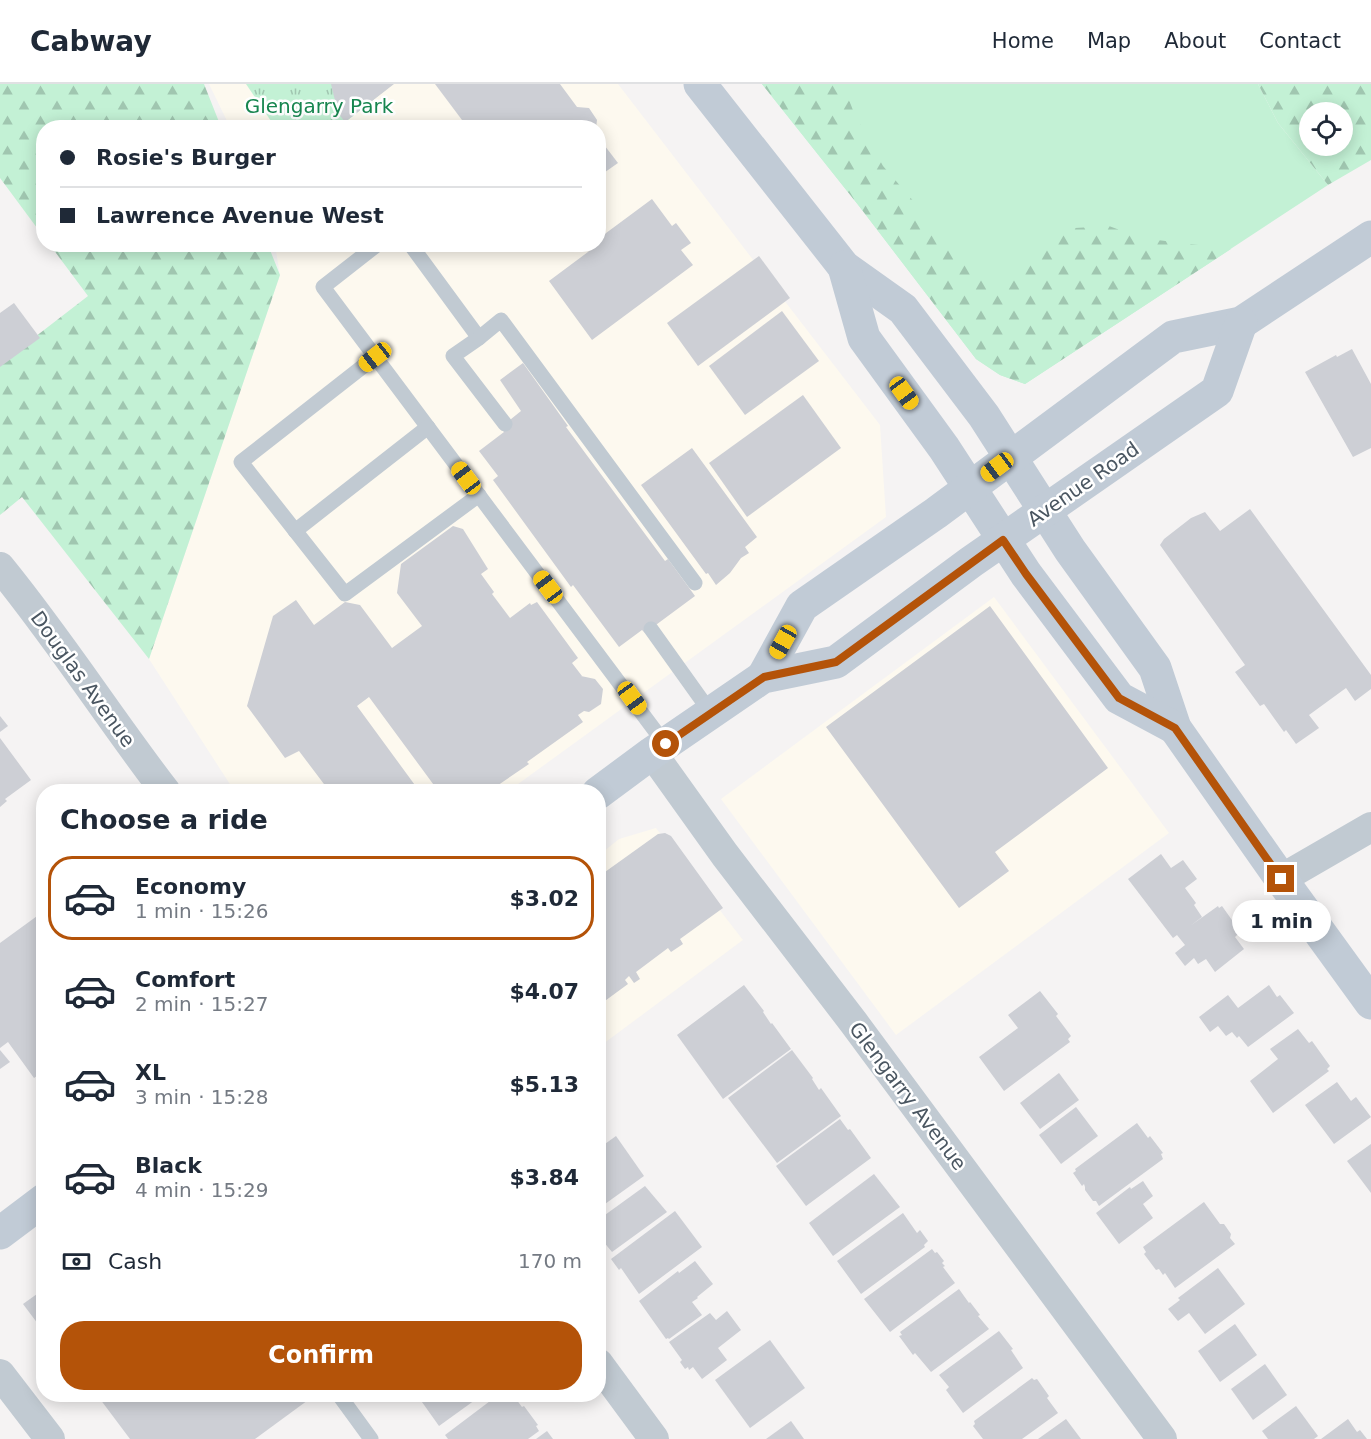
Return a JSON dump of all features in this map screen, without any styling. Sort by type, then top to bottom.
[{"type":"main road","points":[[700,84],[844,267],[903,309],[984,416],[1070,550],[1155,668],[1175,728],[1371,1003]]},
{"type":"main road","name":"Avenue Road","points":[[764,677],[802,606],[969,488],[1173,337],[1241,322],[1371,237]]},
{"type":"main road","points":[[844,267],[864,338],[944,448],[1026,574],[1119,698],[1175,728]]},
{"type":"main road","name":"Avenue Road","points":[[606,787],[764,677],[836,662],[1003,540],[1217,391],[1241,322]]},
{"type":"main road","points":[[0,1233],[36,1206]]},
{"type":"street","name":"Douglas Avenue","points":[[0,567],[160,784]]},
{"type":"street","name":"Glengarry Avenue","points":[[659,749],[725,855],[854,1023],[1162,1439]]},
{"type":"street","points":[[1281,879],[1371,827]]},
{"type":"street","points":[[0,1374],[50,1439]]},
{"type":"street","points":[[606,1374],[654,1439]]},
{"type":"lane","points":[[368,252],[323,288],[479,495],[659,749]]},
{"type":"lane","points":[[416,252],[479,338]]},
{"type":"lane","points":[[505,424],[453,356],[501,320],[695,583]]},
{"type":"lane","points":[[375,357],[241,462],[345,594],[479,495]]},
{"type":"lane","points":[[295,531],[428,427]]},
{"type":"lane","points":[[651,629],[711,713]]},
{"type":"lane","points":[[344,1402],[371,1439]]},
{"type":"shaded area","points":[[209,84],[618,84],[880,425],[886,517],[518,784],[230,784],[149,659],[280,275],[276,252],[606,252],[606,120],[227,120]]},
{"type":"shaded area","points":[[994,597],[1169,833],[896,1035],[721,799]]},
{"type":"shaded area","points":[[656,828],[743,940],[606,1042],[606,849],[619,839]]},
{"type":"green space","points":[[0,84],[204,84],[218,120],[36,120],[36,227],[0,178]]},
{"type":"green space","name":"Glengarry Park","points":[[246,84],[393,84],[348,120],[270,120]]},
{"type":"green space","points":[[762,84],[1258,84],[1278,123],[1299,149],[1299,156],[1305,156],[1328,185],[1025,384],[1000,375],[976,359]]},
{"type":"green space","points":[[762,84],[843,84],[854,113],[883,166],[993,293],[1002,290],[1021,261],[1044,239],[1075,228],[1109,226],[1141,238],[1231,249],[1025,384],[1000,375],[976,359]]},
{"type":"green space","points":[[1258,84],[1371,84],[1371,160],[1328,185],[1305,156],[1353,156],[1353,102],[1299,102],[1299,149],[1278,123]]},
{"type":"green space","points":[[55,252],[271,252],[280,275],[149,659],[22,497],[0,515],[0,364],[88,296]]},
{"type":"building","points":[[331,84],[394,84],[348,120],[343,120],[338,113]]},
{"type":"building","points":[[435,84],[560,84],[577,107],[589,108],[597,120],[462,120]]},
{"type":"building","points":[[606,147],[618,163],[606,171]]},
{"type":"building","points":[[652,199],[672,226],[676,223],[691,243],[681,250],[693,265],[592,340],[549,281],[588,252],[606,252],[606,233]]},
{"type":"building","points":[[759,256],[790,298],[698,366],[667,323]]},
{"type":"building","points":[[14,303],[40,338],[0,367],[0,313]]},
{"type":"building","points":[[782,311],[819,361],[745,415],[709,366]]},
{"type":"building","points":[[1352,349],[1371,384],[1371,448],[1353,457],[1305,372]]},
{"type":"building","points":[[523,363],[568,426],[566,427],[665,561],[668,559],[695,596],[645,633],[642,630],[619,647],[573,585],[571,587],[493,480],[498,476],[479,451],[504,432],[501,427],[521,411],[500,380]]},
{"type":"building","points":[[803,395],[841,448],[747,517],[709,463]]},
{"type":"building","points":[[692,448],[757,537],[745,547],[749,553],[741,558],[730,573],[716,585],[641,485]]},
{"type":"building","points":[[1250,509],[1371,675],[1371,689],[1355,701],[1346,688],[1309,715],[1319,728],[1296,744],[1286,730],[1284,732],[1264,704],[1260,706],[1235,672],[1245,665],[1160,545],[1164,539],[1191,518],[1205,512],[1220,531]]},
{"type":"building","points":[[453,526],[463,529],[488,569],[481,574],[494,592],[492,594],[510,618],[530,603],[531,605],[537,602],[578,658],[572,663],[581,676],[595,679],[603,689],[601,704],[589,712],[584,711],[578,715],[583,722],[500,784],[433,784],[369,697],[357,706],[414,784],[324,784],[299,751],[285,758],[247,706],[273,616],[296,600],[314,625],[345,602],[360,605],[392,648],[422,626],[397,593],[401,564]]},
{"type":"building","points":[[990,606],[1108,768],[995,852],[1009,871],[959,908],[826,727]]},
{"type":"building","points":[[0,716],[8,726],[0,732]]},
{"type":"building","points":[[0,738],[31,780],[5,799],[7,801],[0,807]]},
{"type":"building","points":[[665,833],[671,836],[723,908],[680,939],[683,944],[671,952],[668,948],[636,972],[640,979],[634,983],[629,976],[625,980],[628,984],[606,1000],[606,871],[658,834]]},
{"type":"building","points":[[1161,854],[1171,868],[1183,860],[1197,879],[1185,888],[1196,903],[1194,905],[1202,917],[1190,926],[1218,906],[1219,908],[1222,906],[1239,930],[1235,937],[1244,949],[1215,972],[1206,959],[1198,964],[1194,958],[1185,966],[1175,953],[1185,945],[1177,935],[1173,938],[1128,879]]},
{"type":"building","points":[[36,917],[36,1077],[34,1078],[8,1042],[0,1048],[0,943]]},
{"type":"building","points":[[744,985],[791,1049],[723,1099],[677,1035]]},
{"type":"building","points":[[1269,985],[1277,997],[1280,995],[1294,1013],[1248,1047],[1239,1036],[1237,1038],[1232,1032],[1226,1036],[1218,1026],[1210,1032],[1199,1017],[1228,995],[1238,1008]]},
{"type":"building","points":[[1040,991],[1071,1036],[1068,1039],[1070,1042],[1004,1091],[979,1057],[1018,1028],[1008,1015]]},
{"type":"building","points":[[1298,1029],[1309,1043],[1312,1041],[1330,1066],[1327,1069],[1329,1071],[1273,1113],[1250,1081],[1278,1059],[1270,1049]]},
{"type":"building","points":[[0,1050],[10,1062],[0,1069]]},
{"type":"building","points":[[792,1050],[819,1090],[821,1088],[841,1116],[777,1163],[728,1098]]},
{"type":"building","points":[[1059,1073],[1079,1100],[1040,1129],[1020,1103]]},
{"type":"building","points":[[1337,1082],[1351,1101],[1356,1097],[1371,1117],[1334,1144],[1305,1105]]},
{"type":"building","points":[[1076,1107],[1098,1136],[1061,1164],[1039,1135]]},
{"type":"building","points":[[840,1119],[871,1158],[806,1206],[776,1166]]},
{"type":"building","points":[[1137,1123],[1163,1153],[1161,1154],[1163,1159],[1099,1206],[1085,1190],[1084,1184],[1082,1186],[1073,1173],[1075,1169]]},
{"type":"building","points":[[616,1136],[644,1176],[606,1203],[606,1143]]},
{"type":"building","points":[[1371,1144],[1371,1193],[1347,1161]]},
{"type":"building","points":[[874,1174],[900,1207],[833,1256],[809,1223]]},
{"type":"building","points":[[1143,1181],[1153,1196],[1143,1204],[1153,1218],[1119,1244],[1096,1213],[1130,1187],[1131,1189]]},
{"type":"building","points":[[645,1186],[667,1212],[612,1252],[606,1245],[606,1214]]},
{"type":"building","points":[[1204,1202],[1220,1224],[1224,1224],[1235,1244],[1175,1288],[1165,1273],[1163,1275],[1159,1269],[1156,1270],[1144,1254],[1146,1252],[1143,1247]]},
{"type":"building","points":[[675,1211],[702,1247],[639,1294],[621,1268],[619,1270],[611,1259]]},
{"type":"building","points":[[903,1213],[917,1233],[920,1230],[928,1241],[925,1247],[861,1294],[837,1261]]},
{"type":"building","points":[[932,1249],[944,1261],[942,1263],[945,1266],[943,1267],[955,1283],[890,1332],[864,1299]]},
{"type":"building","points":[[695,1261],[713,1284],[692,1302],[702,1315],[666,1339],[639,1301]]},
{"type":"building","points":[[1218,1268],[1245,1304],[1205,1334],[1189,1313],[1178,1321],[1168,1309],[1180,1300],[1178,1298]]},
{"type":"building","points":[[959,1289],[989,1329],[931,1372],[915,1353],[913,1355],[899,1336],[902,1335],[900,1332]]},
{"type":"building","points":[[36,1295],[36,1321],[23,1304]]},
{"type":"building","points":[[727,1311],[741,1330],[718,1348],[727,1360],[702,1379],[693,1367],[689,1370],[688,1367],[685,1369],[680,1362],[682,1360],[669,1342],[710,1313],[716,1320]]},
{"type":"building","points":[[1235,1324],[1257,1355],[1220,1382],[1198,1351]]},
{"type":"building","points":[[999,1331],[1013,1349],[1011,1350],[1023,1368],[963,1413],[946,1390],[949,1387],[939,1375]]},
{"type":"building","points":[[770,1340],[805,1388],[750,1428],[715,1380]]},
{"type":"building","points":[[1265,1364],[1287,1395],[1253,1420],[1231,1389]]},
{"type":"building","points":[[1032,1378],[1037,1379],[1058,1413],[1022,1439],[983,1439],[973,1426],[974,1421]]},
{"type":"building","points":[[102,1402],[305,1402],[255,1439],[130,1439]]},
{"type":"building","points":[[422,1402],[472,1402],[439,1426]]},
{"type":"building","points":[[489,1402],[518,1402],[538,1425],[536,1426],[539,1431],[528,1439],[448,1439],[445,1435]]},
{"type":"building","points":[[1296,1406],[1318,1436],[1314,1439],[1268,1439],[1262,1431]]},
{"type":"building","points":[[1066,1419],[1081,1439],[1038,1439]]},
{"type":"building","points":[[1348,1419],[1357,1432],[1360,1430],[1367,1439],[1321,1439]]},
{"type":"building","points":[[791,1421],[804,1439],[766,1439]]},
{"type":"building","points":[[547,1431],[553,1439],[536,1439]]},
{"type":"route","points":[[666,744],[764,677],[836,662],[1003,540],[1119,698],[1175,728],[1281,879]]}]
